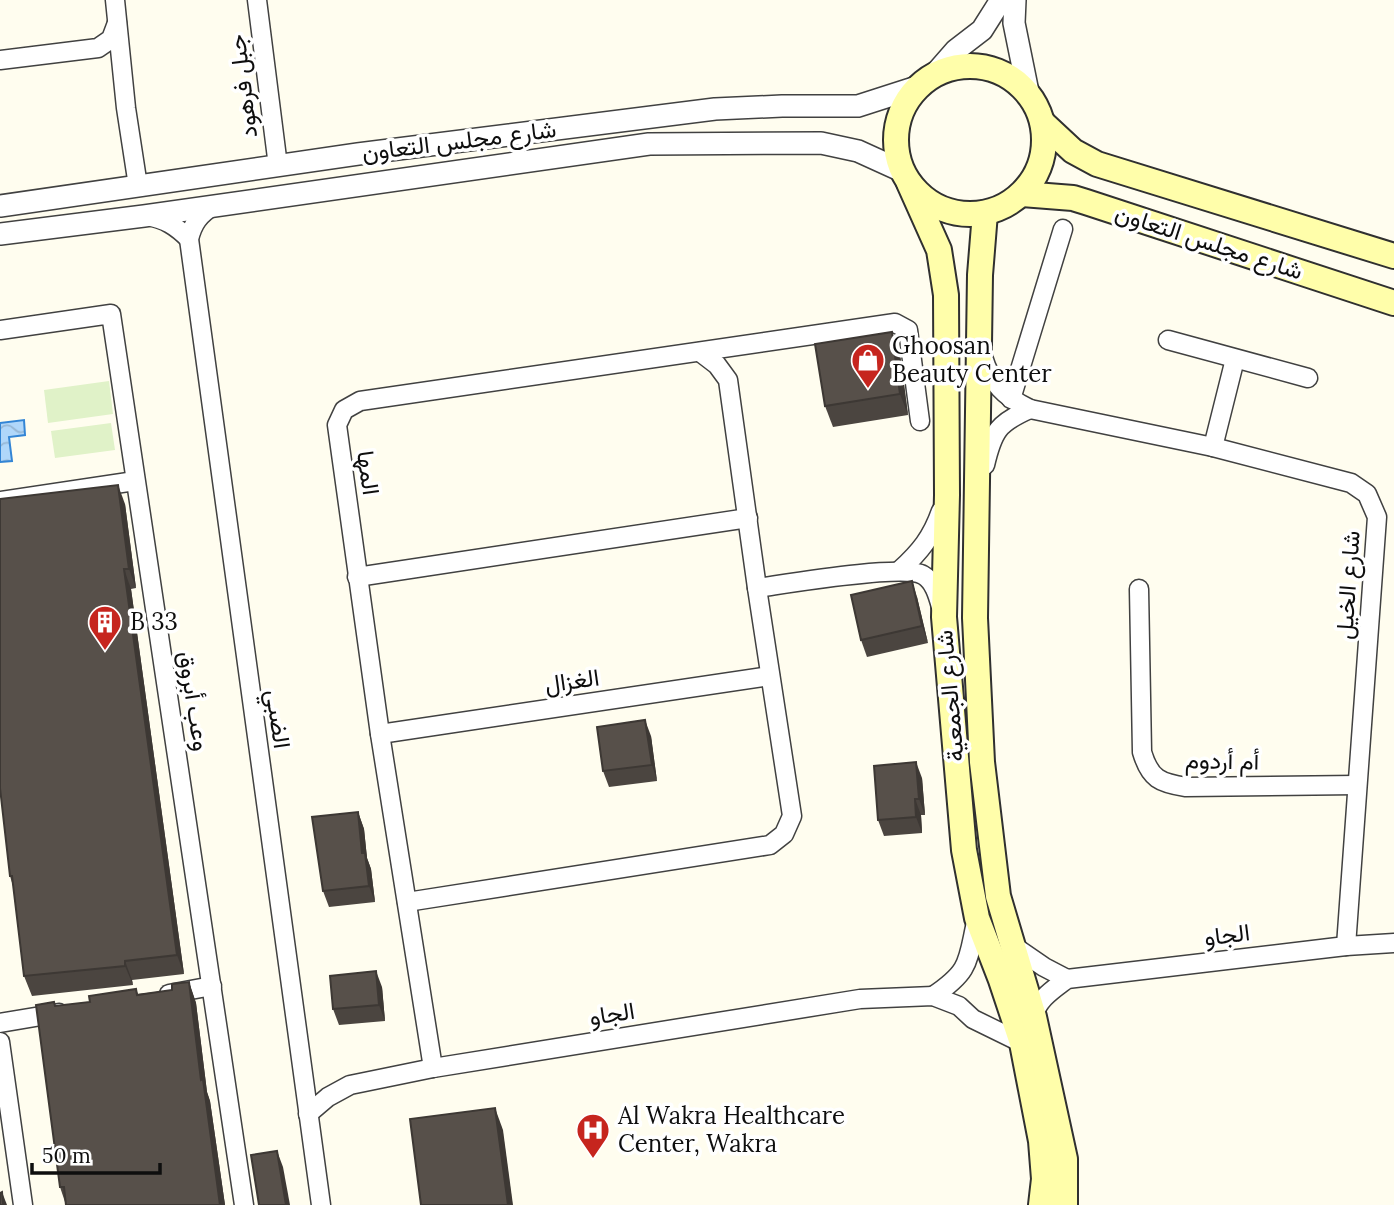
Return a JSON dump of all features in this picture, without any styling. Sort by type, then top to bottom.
[{"type":"main road","points":[[959,66],[985,67],[1008,75],[1028,92],[1038,107],[1044,124],[1045,149],[1037,173],[1022,194],[1005,206],[985,213],[963,214],[942,209],[923,198],[905,177],[895,149],[896,126],[904,105],[926,80],[959,66]]},
{"type":"main road","name":"شارع مجلس التعاون","points":[[1044,124],[1073,151],[1097,164],[1394,256]]},
{"type":"main road","name":"شارع الجمعية","points":[[905,177],[939,250],[946,295],[947,495],[944,617],[964,850],[977,918],[1022,1043],[1041,1141],[1044,1179],[1041,1205]]},
{"type":"main road","name":"شارع مجلس التعاون","points":[[1022,194],[1073,198],[1394,303]]},
{"type":"main road","name":"شارع الجمعية","points":[[985,213],[980,275],[975,618],[982,762],[999,896],[1034,1017],[1065,1159],[1065,1205]]},
{"type":"street","points":[[115,0],[126,108],[138,186]]},
{"type":"street","name":"جبل فرهود","points":[[257,0],[278,166]]},
{"type":"street","points":[[926,80],[956,50],[982,30],[1001,0]]},
{"type":"street","points":[[1015,0],[1014,23],[1028,92]]},
{"type":"street","points":[[0,60],[98,48],[111,39],[117,23]]},
{"type":"street","name":"شارع مجلس التعاون","points":[[0,206],[278,166],[715,109],[795,105],[858,106],[926,80]]},
{"type":"street","name":"شارع مجلس التعاون","points":[[0,234],[649,144],[821,143],[858,151],[905,177]]},
{"type":"street","points":[[144,216],[161,219],[177,227],[189,239],[193,225],[201,214],[213,205]]},
{"type":"street","points":[[1011,399],[1063,229]]},
{"type":"street","name":"الضبي","points":[[189,239],[321,1205]]},
{"type":"street","name":"وعب أبروق","points":[[0,330],[111,314],[244,1205]]},
{"type":"street","name":"المها","points":[[433,1068],[357,577],[337,425],[344,410],[360,401],[895,323],[908,330],[920,421]]},
{"type":"street","points":[[1168,340],[1308,378]]},
{"type":"street","name":"شارع الخيل","points":[[979,344],[988,375],[1011,399],[1030,409],[1213,447],[1351,483],[1367,494],[1377,517],[1346,946]]},
{"type":"street","points":[[407,902],[770,845],[784,834],[792,816],[728,380],[717,365],[700,352]]},
{"type":"street","points":[[1213,447],[1235,359]]},
{"type":"street","points":[[976,500],[990,441],[1006,420],[1030,409]]},
{"type":"street","points":[[0,501],[135,481]]},
{"type":"street","points":[[900,570],[920,552],[933,533],[947,495]]},
{"type":"street","points":[[357,577],[748,518]]},
{"type":"street","points":[[757,588],[900,570],[924,575],[936,590],[944,617]]},
{"type":"street","name":"أم أردوم","points":[[1139,589],[1142,752],[1154,777],[1167,784],[1186,788],[1357,785]]},
{"type":"street","name":"الغزال","points":[[380,734],[770,676]]},
{"type":"street","points":[[933,996],[956,981],[966,967],[977,918]]},
{"type":"street","name":"الجاو","points":[[1067,979],[1346,946],[1394,943]]},
{"type":"street","points":[[1012,944],[1044,967],[1067,979],[1047,994],[1035,1010],[1034,1017]]},
{"type":"street","points":[[146,998],[212,986]]},
{"type":"street","name":"الجاو","points":[[308,1114],[328,1097],[350,1085],[433,1068],[860,999],[933,996],[959,1006],[973,1018],[1022,1043]]},
{"type":"street","points":[[0,1023],[80,1009]]},
{"type":"street","points":[[0,1042],[23,1205]]},
{"type":"green space","points":[[109,381],[113,414],[48,423],[44,390]]},
{"type":"green space","points":[[111,423],[115,450],[55,458],[51,431]]},
{"type":"water","points":[[24,420],[25,435],[9,437],[12,461],[0,462],[0,423]]},
{"type":"building","points":[[892,332],[900,394],[825,406],[815,344]]},
{"type":"building","points":[[118,485],[129,569],[124,569],[177,955],[125,961],[125,966],[24,976],[0,788],[0,499]]},
{"type":"building","points":[[912,581],[922,626],[861,640],[851,595]]},
{"type":"building","points":[[645,720],[652,765],[603,771],[597,727]]},
{"type":"building","points":[[916,762],[919,799],[915,799],[916,817],[878,820],[874,766]]},
{"type":"building","points":[[358,812],[369,886],[323,891],[312,817]]},
{"type":"building","points":[[376,971],[379,1005],[333,1009],[330,976]]},
{"type":"building","points":[[189,982],[220,1205],[66,1205],[64,1187],[60,1187],[36,1005],[90,1002],[89,996],[136,989],[137,995],[172,990],[172,984]]},
{"type":"building","points":[[495,1108],[508,1205],[421,1205],[410,1119]]},
{"type":"building","points":[[277,1151],[286,1205],[259,1205],[251,1155]]},
{"type":"building","points":[[2,1192],[3,1205],[0,1205],[0,1193]]},
{"type":"place","name":"Ghoosan Beauty Center","points":[[868,390]]},
{"type":"place","name":"B 33","points":[[105,652]]},
{"type":"place","name":"Al Wakra Healthcare Center, Wakra","points":[[593,1160]]}]
